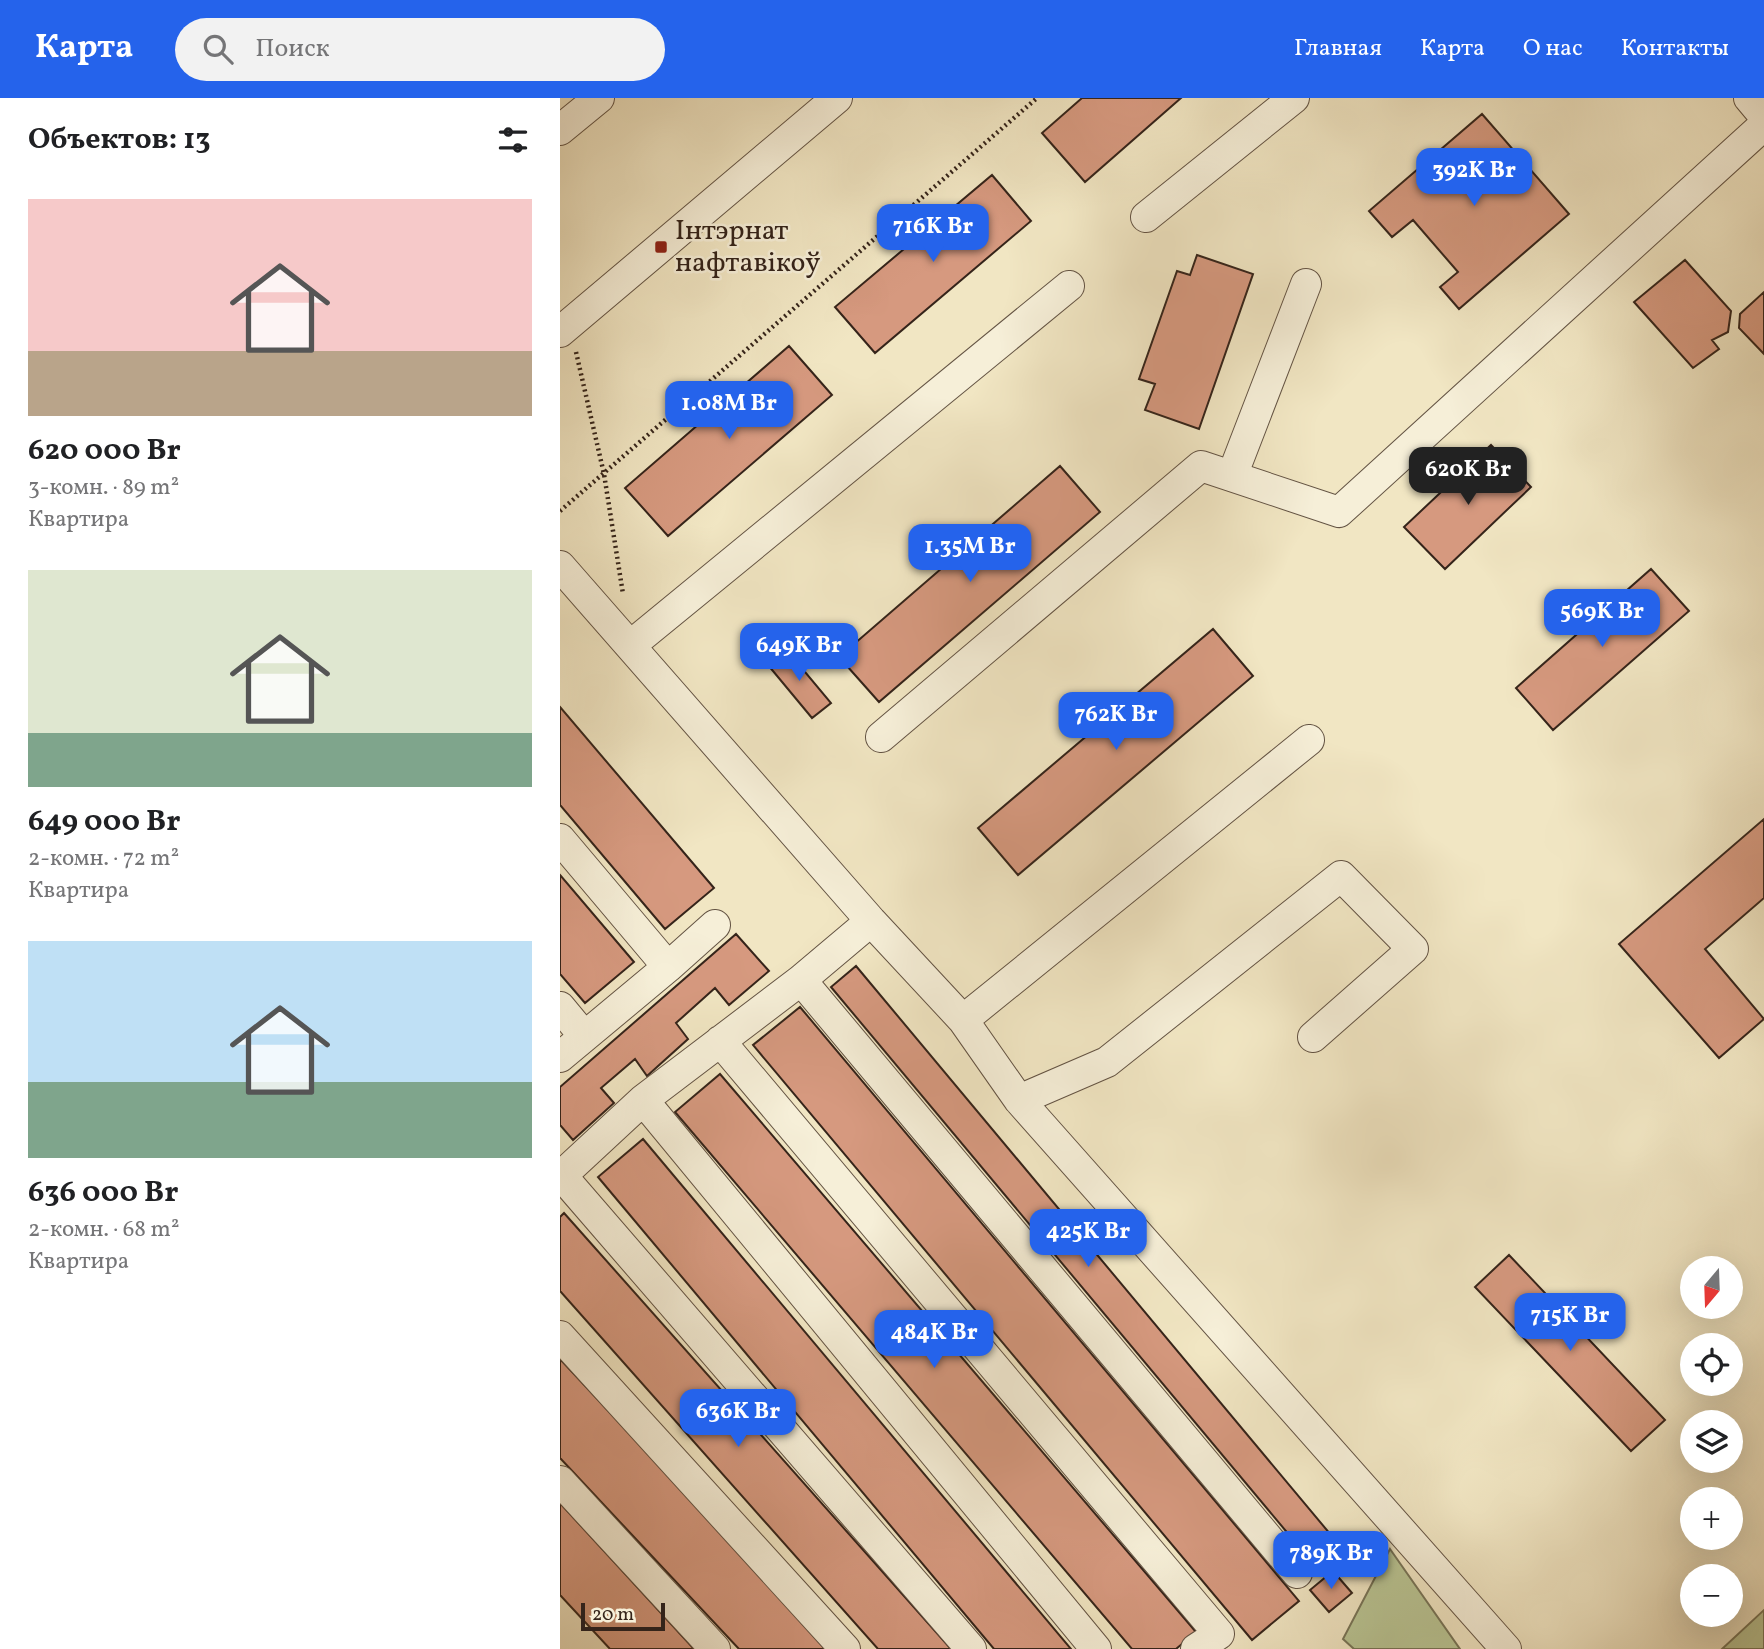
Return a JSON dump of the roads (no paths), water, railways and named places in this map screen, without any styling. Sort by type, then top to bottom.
[{"type":"street","points":[[560,130],[599,98]]},
{"type":"street","points":[[565,328],[837,98]]},
{"type":"street","points":[[1146,217],[1294,98]]},
{"type":"street","points":[[1748,98],[1764,116]]},
{"type":"street","points":[[881,737],[1201,466],[1339,512],[1764,125]]},
{"type":"street","points":[[1232,476],[1306,284]]},
{"type":"street","points":[[631,645],[1069,286]]},
{"type":"street","points":[[560,566],[871,921],[963,1020],[1019,1100],[1506,1649]]},
{"type":"street","points":[[963,1020],[1308,740]]},
{"type":"street","points":[[560,839],[668,967]]},
{"type":"street","points":[[1019,1100],[1107,1062],[1341,876],[1413,949],[1313,1037]]},
{"type":"street","points":[[871,921],[801,980],[643,1100],[561,1176],[971,1649]]},
{"type":"street","points":[[560,1057],[715,925]]},
{"type":"street","points":[[801,980],[1297,1573]]},
{"type":"street","points":[[560,1007],[584,1036]]},
{"type":"street","points":[[720,1041],[1219,1634],[1196,1649]]},
{"type":"street","points":[[643,1100],[1096,1649]]},
{"type":"street","points":[[560,1336],[845,1649]]},
{"type":"street","points":[[560,1481],[715,1649]]},
{"type":"place","name":"Інтэрнат нафтавікоў","points":[[661,247]]}]
